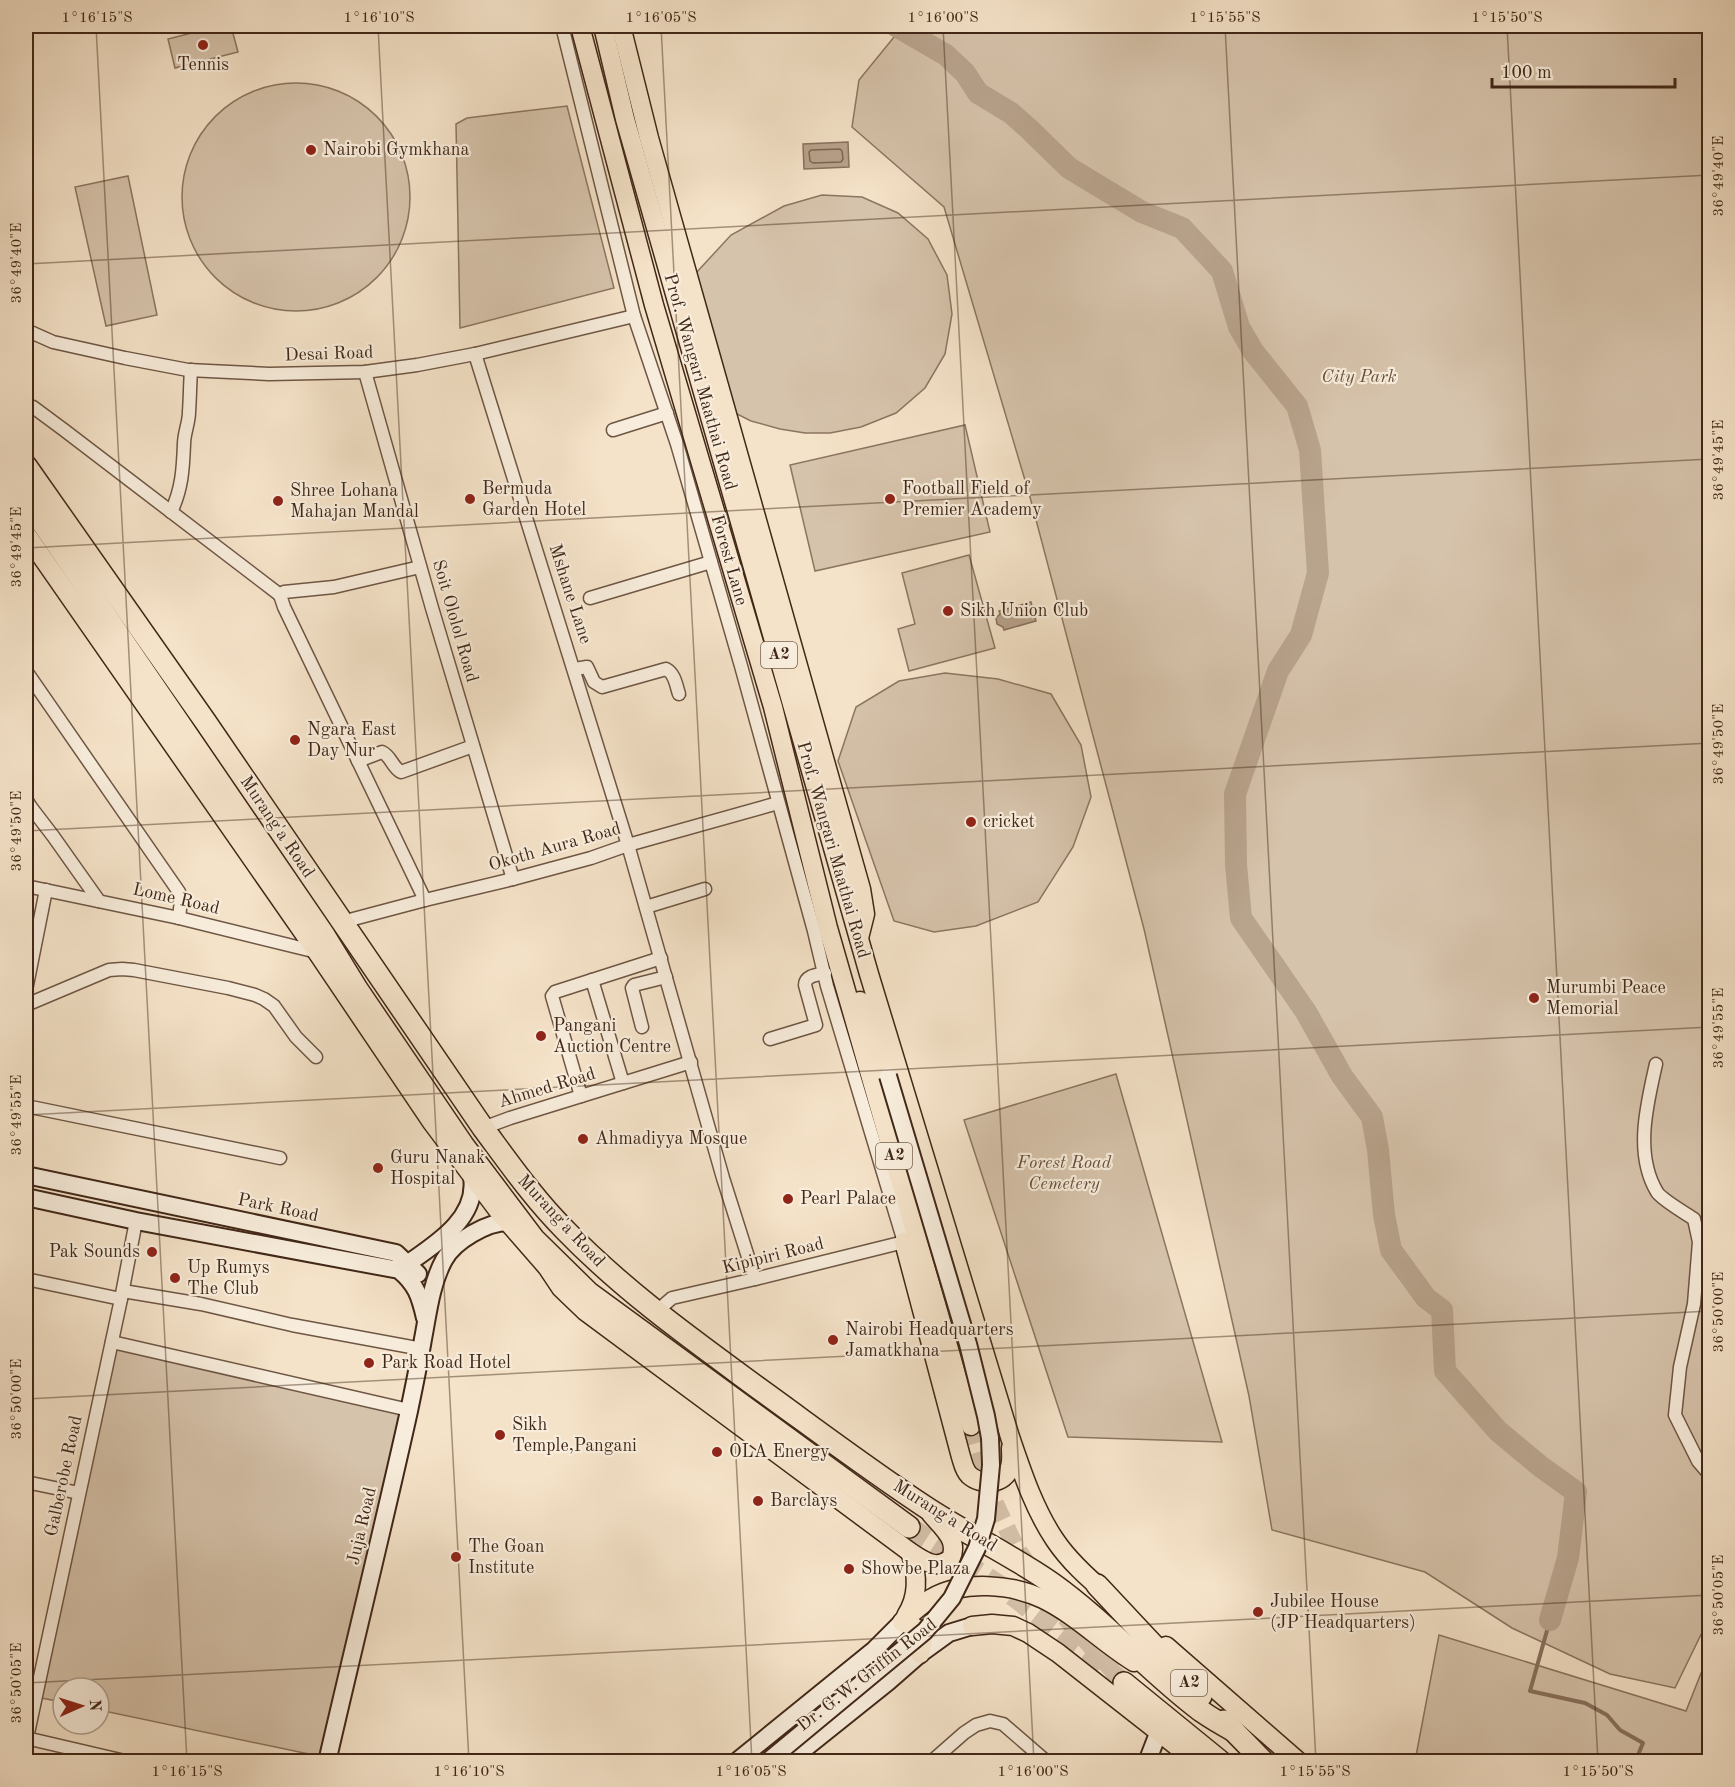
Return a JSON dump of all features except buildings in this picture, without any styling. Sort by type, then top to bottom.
[{"type":"highway","name":"Murang'a Road","points":[[26,466],[205,721],[483,1128],[531,1193],[564,1230],[617,1280],[656,1312],[877,1474],[951,1523],[1020,1562],[1052,1584],[1084,1608],[1200,1710],[1234,1731]]},
{"type":"highway","name":"Murang'a Road","points":[[26,499],[324,934],[357,989],[531,1243],[589,1293],[909,1527]]},
{"type":"highway","name":"Prof. Wangari Maathai Road","points":[[1097,1585],[1144,1634]]},
{"type":"highway","name":"Murang'a Road","points":[[1144,1634],[1264,1761]]},
{"type":"highway","name":"A2","points":[[1124,1683],[1221,1761]]},
{"type":"main road","name":"Prof. Wangari Maathai Road","points":[[580,26],[654,305],[773,707],[828,928],[971,1426]]},
{"type":"main road","name":"Prof. Wangari Maathai Road","points":[[603,26],[625,119],[682,323],[869,974],[1010,1437],[1025,1481],[1054,1539],[1074,1564],[1097,1585]]},
{"type":"main road","points":[[621,26],[652,149],[861,889],[865,914],[859,939]]},
{"type":"main road","name":"Murang'a Road","points":[[26,534],[317,952],[431,1121],[508,1222],[531,1243]]},
{"type":"main road","points":[[767,1761],[926,1631],[952,1598],[977,1548],[986,1519],[991,1465],[986,1416],[969,1344],[888,1076],[818,885]]},
{"type":"main road","points":[[869,974],[888,1076]]},
{"type":"main road","name":"Park Road","points":[[26,1175],[396,1253],[403,1266]]},
{"type":"main road","points":[[403,1266],[437,1243],[458,1221],[472,1197],[474,1189],[472,1177]]},
{"type":"main road","name":"Park Road","points":[[26,1197],[136,1221],[403,1266]]},
{"type":"main road","name":"Juja Road","points":[[327,1761],[409,1410],[431,1298],[444,1258],[466,1237],[499,1222],[508,1222]]},
{"type":"main road","points":[[904,1242],[961,1457],[965,1470],[971,1477],[997,1482],[1005,1476],[1010,1468],[1010,1437]]},
{"type":"main road","points":[[531,1243],[561,1288],[585,1311],[910,1552],[933,1565],[946,1562],[954,1552],[954,1545],[951,1538],[924,1506]]},
{"type":"main road","points":[[403,1266],[423,1279],[431,1298]]},
{"type":"main road","points":[[403,1266],[417,1290],[426,1324]]},
{"type":"main road","points":[[910,1552],[917,1583],[911,1609],[903,1622],[913,1626],[923,1635],[920,1654]]},
{"type":"main road","points":[[1097,1585],[1226,1700],[1299,1761]]},
{"type":"main road","name":"Murang'a Road","points":[[903,1622],[934,1596],[958,1589],[987,1586],[1014,1588],[1044,1599],[1085,1626],[1118,1652],[1153,1671]]},
{"type":"main road","name":"Dr. G.W. Griffin Road","points":[[736,1761],[874,1650],[903,1622]]},
{"type":"main road","points":[[972,1626],[992,1624],[1013,1626],[1028,1633],[1058,1653],[1197,1761]]},
{"type":"main road","name":"Dr. G.W. Griffin Road","points":[[788,1761],[888,1683],[920,1654],[949,1633],[972,1626]]},
{"type":"main road","points":[[1147,1761],[1159,1731]]},
{"type":"street","name":"Forest Lane","points":[[562,26],[634,316],[667,413],[711,562],[825,973]]},
{"type":"street","name":"Desai Road","points":[[26,330],[53,342],[191,370],[269,374],[365,372],[475,354],[634,316]]},
{"type":"street","name":"Mshane Lane","points":[[475,354],[575,669],[661,958],[723,1178],[755,1279]]},
{"type":"street","points":[[171,512],[179,496],[185,455],[191,370]]},
{"type":"street","name":"Soit Ololol Road","points":[[365,372],[420,567],[513,879]]},
{"type":"street","points":[[26,405],[33,407],[280,595],[284,608],[424,900]]},
{"type":"street","points":[[613,430],[667,413]]},
{"type":"street","points":[[590,597],[711,562]]},
{"type":"street","points":[[280,595],[284,592],[334,587],[420,567]]},
{"type":"street","points":[[575,669],[587,667],[594,682],[602,687],[666,669],[674,677],[679,694]]},
{"type":"street","points":[[26,671],[179,892],[181,900],[179,918]]},
{"type":"street","points":[[358,761],[382,752],[386,754],[396,770],[401,772],[473,746]]},
{"type":"street","points":[[26,822],[28,802]]},
{"type":"street","points":[[28,802],[99,901]]},
{"type":"street","name":"Okoth Aura Road","points":[[342,922],[591,858],[628,845],[778,803]]},
{"type":"street","name":"Lome Road","points":[[26,886],[179,918],[317,952]]},
{"type":"street","points":[[646,907],[705,889]]},
{"type":"street","points":[[26,990],[46,890]]},
{"type":"street","points":[[581,1096],[552,996],[555,992],[661,958]]},
{"type":"street","points":[[26,1005],[109,970],[134,970],[228,988],[264,999],[274,1006],[296,1037],[316,1057]]},
{"type":"street","points":[[816,1025],[805,981],[807,978],[825,973],[904,1242]]},
{"type":"street","points":[[642,1027],[632,988],[634,985],[666,977]]},
{"type":"street","points":[[592,980],[623,1083]]},
{"type":"street","points":[[770,1038],[837,1019]]},
{"type":"street","name":"Ahmed Road","points":[[483,1128],[691,1062]]},
{"type":"street","points":[[1656,1064],[1645,1114],[1645,1163],[1657,1193],[1694,1219],[1699,1242],[1694,1304],[1680,1367],[1675,1415],[1698,1461],[1710,1475]]},
{"type":"street","points":[[26,1106],[280,1158]]},
{"type":"street","name":"Galberobe Road","points":[[26,1738],[136,1221]]},
{"type":"street","name":"Kipipiri Road","points":[[656,1312],[672,1298],[904,1242]]},
{"type":"street","points":[[26,1279],[122,1295],[201,1304],[292,1325],[422,1348]]},
{"type":"street","points":[[112,1342],[409,1410]]},
{"type":"street","points":[[26,1482],[79,1493]]},
{"type":"street","points":[[931,1761],[964,1733],[976,1725],[990,1721],[1003,1724],[1047,1761]]},
{"type":"street","points":[[26,1738],[129,1761]]},
{"type":"green space","name":"Tennis","points":[[219,26],[231,26],[238,52],[175,68],[168,39]]},
{"type":"green space","name":"City Park","points":[[903,26],[1709,26],[1710,1616],[1675,1688],[1610,1674],[1512,1628],[1425,1572],[1272,1530],[1249,1396],[1144,929],[1030,497],[944,207],[852,127],[859,80]]},
{"type":"green space","points":[[285,83],[307,83],[340,91],[360,102],[377,116],[391,133],[402,153],[410,186],[406,230],[402,241],[391,261],[377,278],[360,292],[329,307],[307,311],[285,311],[263,307],[242,298],[223,285],[208,270],[195,251],[186,230],[182,208],[182,186],[186,164],[195,143],[208,124],[223,109],[242,96],[263,87]]},
{"type":"green space","points":[[567,106],[614,288],[460,328],[456,124],[467,118]]},
{"type":"green space","points":[[128,176],[157,315],[106,326],[75,187]]},
{"type":"green space","points":[[822,195],[862,197],[898,213],[928,239],[947,275],[952,314],[945,354],[925,388],[896,413],[861,427],[830,433],[805,433],[751,421],[735,413],[696,273],[731,235],[784,206]]},
{"type":"green space","name":"Football Field of Premier Academy","points":[[965,425],[990,532],[815,571],[790,465]]},
{"type":"green space","name":"Sikh Union Club","points":[[969,555],[995,648],[909,671],[898,629],[915,624],[902,573]]},
{"type":"green space","name":"cricket","points":[[945,673],[998,679],[1051,694],[1081,745],[1091,797],[1073,847],[1038,902],[976,926],[934,932],[894,921],[838,761],[856,707],[899,681]]},
{"type":"green space","name":"Forest Road Cemetery","points":[[1116,1074],[1222,1442],[1068,1437],[964,1120]]},
{"type":"green space","points":[[112,1342],[409,1410],[328,1758],[111,1713],[111,1676],[51,1676],[51,1700],[35,1697]]},
{"type":"green space","points":[[1439,1635],[1686,1711],[1709,1653],[1709,1761],[1415,1761]]},
{"type":"water","points":[[848,142],[849,167],[804,169],[803,144]]},
{"type":"water","points":[[1031,602],[1036,621],[1004,630],[997,624],[996,618],[1000,614],[999,611]]},
{"type":"waterway","points":[[896,26],[946,55],[965,73],[978,93],[1011,113],[1069,168],[1142,212],[1182,228],[1222,271],[1239,327],[1253,351],[1297,406],[1310,450],[1318,573],[1301,635],[1278,671],[1235,794],[1236,865],[1241,918],[1306,1012],[1342,1076],[1372,1117],[1378,1150],[1384,1215],[1391,1250],[1426,1298],[1442,1310],[1445,1371],[1498,1431],[1576,1492],[1568,1558],[1550,1620]]},
{"type":"waterway","points":[[1550,1620],[1530,1691],[1585,1703],[1607,1715],[1620,1730],[1643,1743],[1635,1762]]},
{"type":"tunnel","points":[[971,1426],[991,1495],[1016,1548],[1030,1568]]},
{"type":"tunnel","points":[[909,1527],[1006,1590],[1124,1683]]},
{"type":"tunnel","points":[[1065,1617],[1124,1683]]},
{"type":"place","name":"Tennis","points":[[203,45]]},
{"type":"place","name":"Nairobi Gymkhana","points":[[311,150]]},
{"type":"place","name":"Bermuda Garden Hotel","points":[[470,499]]},
{"type":"place","name":"Football Field of Premier Academy","points":[[890,499]]},
{"type":"place","name":"Shree Lohana Mahajan Mandal","points":[[278,501]]},
{"type":"place","name":"Sikh Union Club","points":[[948,611]]},
{"type":"place","name":"Ngara East Day Nur","points":[[295,740]]},
{"type":"place","name":"cricket","points":[[971,822]]},
{"type":"place","name":"Murumbi Peace Memorial","points":[[1534,998]]},
{"type":"place","name":"Pangani Auction Centre","points":[[541,1036]]},
{"type":"place","name":"Ahmadiyya Mosque","points":[[583,1139]]},
{"type":"place","name":"Guru Nanak Hospital","points":[[378,1168]]},
{"type":"place","name":"Pearl Palace","points":[[788,1199]]},
{"type":"place","name":"Pak Sounds","points":[[152,1252]]},
{"type":"place","name":"Up Rumys The Club","points":[[175,1278]]},
{"type":"place","name":"Nairobi Headquarters Jamatkhana","points":[[833,1340]]},
{"type":"place","name":"Park Road Hotel","points":[[369,1363]]},
{"type":"place","name":"Sikh Temple,Pangani","points":[[500,1435]]},
{"type":"place","name":"OLA Energy","points":[[717,1452]]},
{"type":"place","name":"Barclays","points":[[758,1501]]},
{"type":"place","name":"The Goan Institute","points":[[456,1557]]},
{"type":"place","name":"Showbe Plaza","points":[[849,1569]]},
{"type":"place","name":"Jubilee House (JP Headquarters)","points":[[1258,1612]]}]
